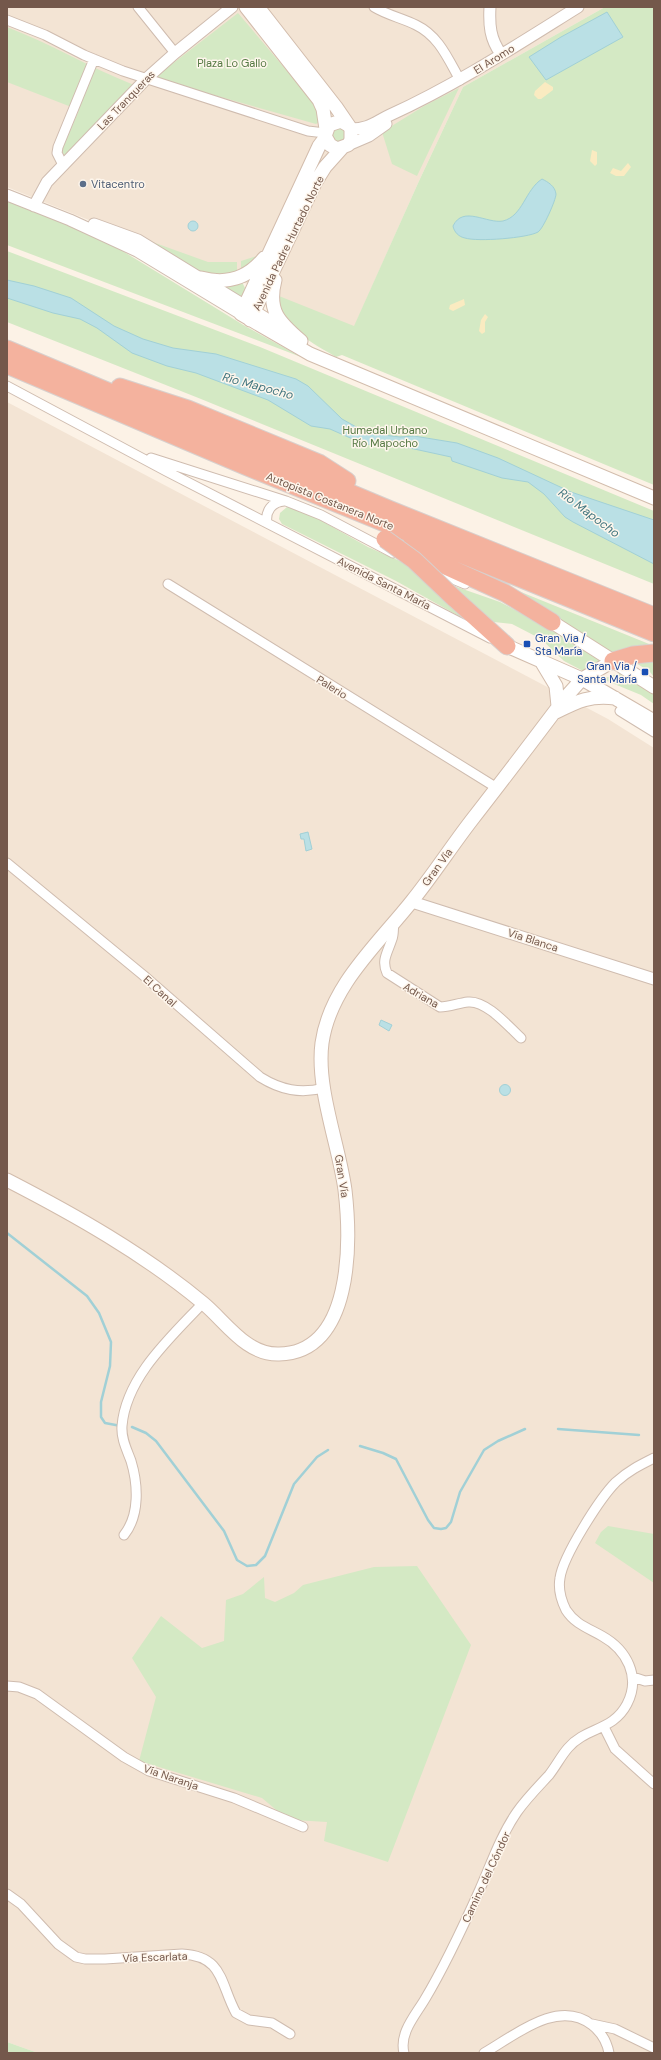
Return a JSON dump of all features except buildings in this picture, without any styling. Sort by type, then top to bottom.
[{"type":"highway","name":"Autopista Costanera Norte","points":[[7,349],[391,510],[654,616]]},
{"type":"highway","name":"Autopista Costanera Norte","points":[[7,365],[304,491],[654,633]]},
{"type":"highway","points":[[65,374],[104,382],[178,405],[319,463],[348,480]]},
{"type":"highway","points":[[304,491],[320,503],[385,539],[414,560],[507,646]]},
{"type":"highway","points":[[410,545],[432,560],[505,593],[552,622]]},
{"type":"highway","points":[[613,661],[633,655],[654,653]]},
{"type":"main road","points":[[246,7],[319,100],[323,109],[325,133],[330,145],[345,146],[351,140],[350,127],[258,7]]},
{"type":"main road","points":[[325,133],[336,121],[350,127]]},
{"type":"main road","name":"Avenida Padre Hurtado Norte","points":[[248,313],[274,244],[325,133]]},
{"type":"main road","name":"Avenida Padre Hurtado Norte","points":[[248,313],[281,257],[315,183],[325,166],[345,146]]},
{"type":"main road","points":[[202,278],[222,281],[242,276],[252,270],[274,244]]},
{"type":"main road","points":[[281,257],[272,291],[273,306],[281,323],[301,341]]},
{"type":"main road","points":[[248,313],[301,341],[335,363]]},
{"type":"main road","points":[[248,313],[310,354],[335,363],[654,498]]},
{"type":"main road","name":"Avenida Santa María","points":[[552,622],[654,687]]},
{"type":"main road","name":"Avenida Santa María","points":[[507,646],[582,679],[619,704],[654,721]]},
{"type":"main road","name":"Gran Vía","points":[[7,1180],[62,1210],[133,1252],[203,1303],[244,1342],[255,1349],[272,1354],[289,1354],[304,1348],[319,1338],[332,1322],[337,1310],[344,1277],[347,1228],[342,1176],[322,1072],[321,1048],[326,1025],[334,1004],[345,984],[412,902],[555,710],[582,679],[613,661]]},
{"type":"main road","points":[[541,662],[556,686],[555,710]]},
{"type":"main road","name":"Gran Vía","points":[[555,710],[592,697],[619,704]]},
{"type":"street","points":[[138,7],[175,53]]},
{"type":"street","name":"Las Tranqueras","points":[[34,206],[39,193],[48,182],[147,78],[175,53],[232,7]]},
{"type":"street","points":[[374,7],[418,26],[432,36],[442,48],[460,80]]},
{"type":"street","points":[[490,7],[490,32],[494,44],[502,54]]},
{"type":"street","name":"El Aromo","points":[[350,127],[369,127],[408,108],[460,80],[578,7]]},
{"type":"street","points":[[7,20],[45,34],[94,59],[123,71],[308,131],[325,133]]},
{"type":"street","points":[[64,165],[57,153],[58,147],[94,59]]},
{"type":"street","name":"El Aromo","points":[[345,146],[369,136],[408,108]]},
{"type":"street","points":[[7,196],[70,220],[142,254],[248,313]]},
{"type":"street","points":[[70,220],[87,222],[138,240],[202,278],[248,313]]},
{"type":"street","name":"Avenida Santa María","points":[[7,386],[507,646]]},
{"type":"street","name":"Avenida Santa María","points":[[115,443],[178,467],[286,501],[321,515],[406,559],[492,594],[552,622]]},
{"type":"street","points":[[268,523],[267,514],[270,508],[278,502],[286,501]]},
{"type":"street","name":"Palerio","points":[[168,584],[497,788]]},
{"type":"street","name":"Avenida Santa María","points":[[619,704],[654,732]]},
{"type":"street","name":"El Canal","points":[[7,863],[143,975],[260,1077],[270,1083],[288,1090],[304,1091],[324,1088]]},
{"type":"street","name":"Vía Blanca","points":[[412,902],[654,979]]},
{"type":"street","name":"Adriana","points":[[394,923],[393,938],[384,958],[384,966],[387,973],[440,1007],[449,1007],[468,1002],[478,1003],[487,1007],[521,1038]]},
{"type":"street","points":[[124,1535],[132,1520],[136,1495],[133,1469],[122,1432],[126,1405],[149,1363],[203,1303]]},
{"type":"street","name":"Camino del Cóndor","points":[[404,2053],[403,2036],[452,1949],[497,1850],[517,1812],[549,1774],[569,1747],[584,1735],[604,1727],[616,1719],[626,1707],[632,1693],[633,1677],[629,1663],[614,1645],[601,1635],[582,1626],[571,1617],[561,1598],[559,1584],[563,1566],[590,1516],[606,1494],[625,1475],[653,1459]]},
{"type":"street","points":[[633,1677],[645,1681],[654,1680]]},
{"type":"street","name":"Vía Naranja","points":[[7,1686],[19,1687],[37,1694],[124,1757],[149,1771],[234,1798],[303,1827]]},
{"type":"street","points":[[604,1727],[615,1749],[654,1784]]},
{"type":"street","name":"Vía Escarlata","points":[[7,1894],[21,1904],[58,1944],[76,1957],[85,1960],[182,1954],[199,1957],[210,1963],[219,1972],[236,2013],[249,2020],[272,2023],[290,2034]]},
{"type":"street","points":[[484,2053],[550,2017],[571,2015],[591,2023],[615,2029],[654,2048]]},
{"type":"street","points":[[591,2023],[603,2037],[609,2053]]},
{"type":"shaded area","points":[[7,7],[605,7],[463,87],[354,327],[7,187]]},
{"type":"shaded area","points":[[7,402],[608,719],[654,748],[654,2053],[38,2053],[7,2042]]},
{"type":"green space","points":[[605,7],[654,7],[654,485],[342,355],[336,357],[298,333],[290,325],[280,307],[279,296],[354,326],[463,87]]},
{"type":"green space","name":"Plaza Lo Gallo","points":[[238,13],[315,104],[319,122],[316,124],[154,78]]},
{"type":"green space","points":[[7,27],[134,85],[66,155],[64,155],[62,150],[79,110],[7,82]]},
{"type":"green space","points":[[459,88],[417,176],[392,164],[382,132],[424,106]]},
{"type":"green space","points":[[343,127],[347,137],[341,143],[333,141],[331,130]]},
{"type":"green space","points":[[7,201],[103,239],[245,326],[301,357],[7,245]]},
{"type":"green space","points":[[133,235],[208,262],[237,262],[237,271],[239,274],[208,278]]},
{"type":"green space","points":[[261,250],[252,265],[241,270],[241,261],[257,256]]},
{"type":"green space","name":"Humedal Urbano Río Mapocho","points":[[7,251],[260,347],[654,511],[654,584],[201,399],[7,322]]},
{"type":"green space","points":[[241,280],[245,288],[241,301],[218,287]]},
{"type":"green space","points":[[287,507],[294,508],[320,520],[368,547],[409,565],[466,620],[396,581],[282,524],[279,519],[280,513]]},
{"type":"green space","points":[[454,586],[500,602],[605,658],[583,671],[564,661],[541,639],[512,624],[494,622],[480,614]]},
{"type":"green space","points":[[516,590],[654,646],[614,654],[515,593]]},
{"type":"green space","points":[[654,659],[654,677],[650,672],[633,661]]},
{"type":"green space","points":[[623,672],[654,693],[654,704],[641,695],[607,681],[605,678]]},
{"type":"green space","points":[[608,1526],[654,1534],[654,1583],[595,1543],[601,1532]]},
{"type":"green space","points":[[417,1566],[471,1645],[388,1862],[324,1841],[327,1822],[294,1820],[281,1814],[262,1798],[139,1761],[156,1697],[132,1658],[161,1616],[202,1648],[224,1641],[226,1600],[243,1594],[264,1577],[265,1598],[275,1602],[294,1593],[303,1585],[374,1567]]},
{"type":"green space","points":[[7,2042],[38,2053],[7,2053]]},
{"type":"sand","points":[[545,82],[553,87],[553,90],[541,99],[538,99],[534,95],[535,91]]},
{"type":"sand","points":[[592,150],[597,152],[597,164],[595,166],[590,161]]},
{"type":"sand","points":[[628,163],[631,167],[624,176],[616,176],[610,173],[613,168],[621,171]]},
{"type":"sand","points":[[464,299],[465,305],[453,311],[449,309],[450,305]]},
{"type":"sand","points":[[485,314],[488,317],[485,322],[485,332],[482,334],[479,331],[481,320]]},
{"type":"water","points":[[607,12],[623,37],[546,80],[529,57],[561,37]]},
{"type":"water","points":[[542,179],[553,187],[556,194],[549,214],[538,232],[514,238],[480,240],[463,237],[454,230],[453,226],[457,220],[463,217],[469,216],[497,221],[503,221],[510,218],[520,208],[536,184]]},
{"type":"water","points":[[191,221],[195,221],[198,226],[195,231],[191,231],[188,228],[188,224]]},
{"type":"water","name":"Río Mapocho","points":[[7,280],[34,286],[71,298],[114,326],[143,339],[173,348],[216,354],[296,379],[308,386],[342,419],[367,433],[400,437],[414,436],[457,443],[498,458],[571,492],[654,520],[654,564],[565,517],[544,494],[528,482],[502,478],[452,461],[451,457],[405,447],[364,444],[330,429],[311,426],[268,400],[196,373],[167,366],[132,353],[97,328],[80,319],[53,313],[7,298]]},
{"type":"water","points":[[308,832],[312,849],[306,851],[304,839],[301,839],[300,834]]},
{"type":"water","points":[[381,1020],[392,1025],[389,1031],[379,1025]]},
{"type":"water","points":[[503,1085],[507,1085],[509,1086],[509,1094],[503,1095],[500,1092],[500,1088]]},
{"type":"waterway","points":[[7,1233],[87,1296],[99,1313],[111,1342],[110,1366],[101,1402],[101,1417],[105,1423],[121,1426]]},
{"type":"waterway","points":[[132,1427],[146,1433],[156,1441],[224,1531],[237,1560],[247,1566],[256,1565],[265,1556],[294,1484],[317,1457],[328,1450]]},
{"type":"waterway","points":[[360,1446],[383,1453],[396,1459],[428,1520],[434,1528],[441,1529],[446,1528],[451,1522],[460,1492],[484,1450],[498,1441],[525,1429]]},
{"type":"waterway","points":[[558,1429],[639,1435]]},
{"type":"place","name":"Vitacentro","points":[[83,184]]},
{"type":"place","name":"Gran Via / Sta María","points":[[527,644]]},
{"type":"place","name":"Gran Via / Santa María","points":[[645,672]]}]
